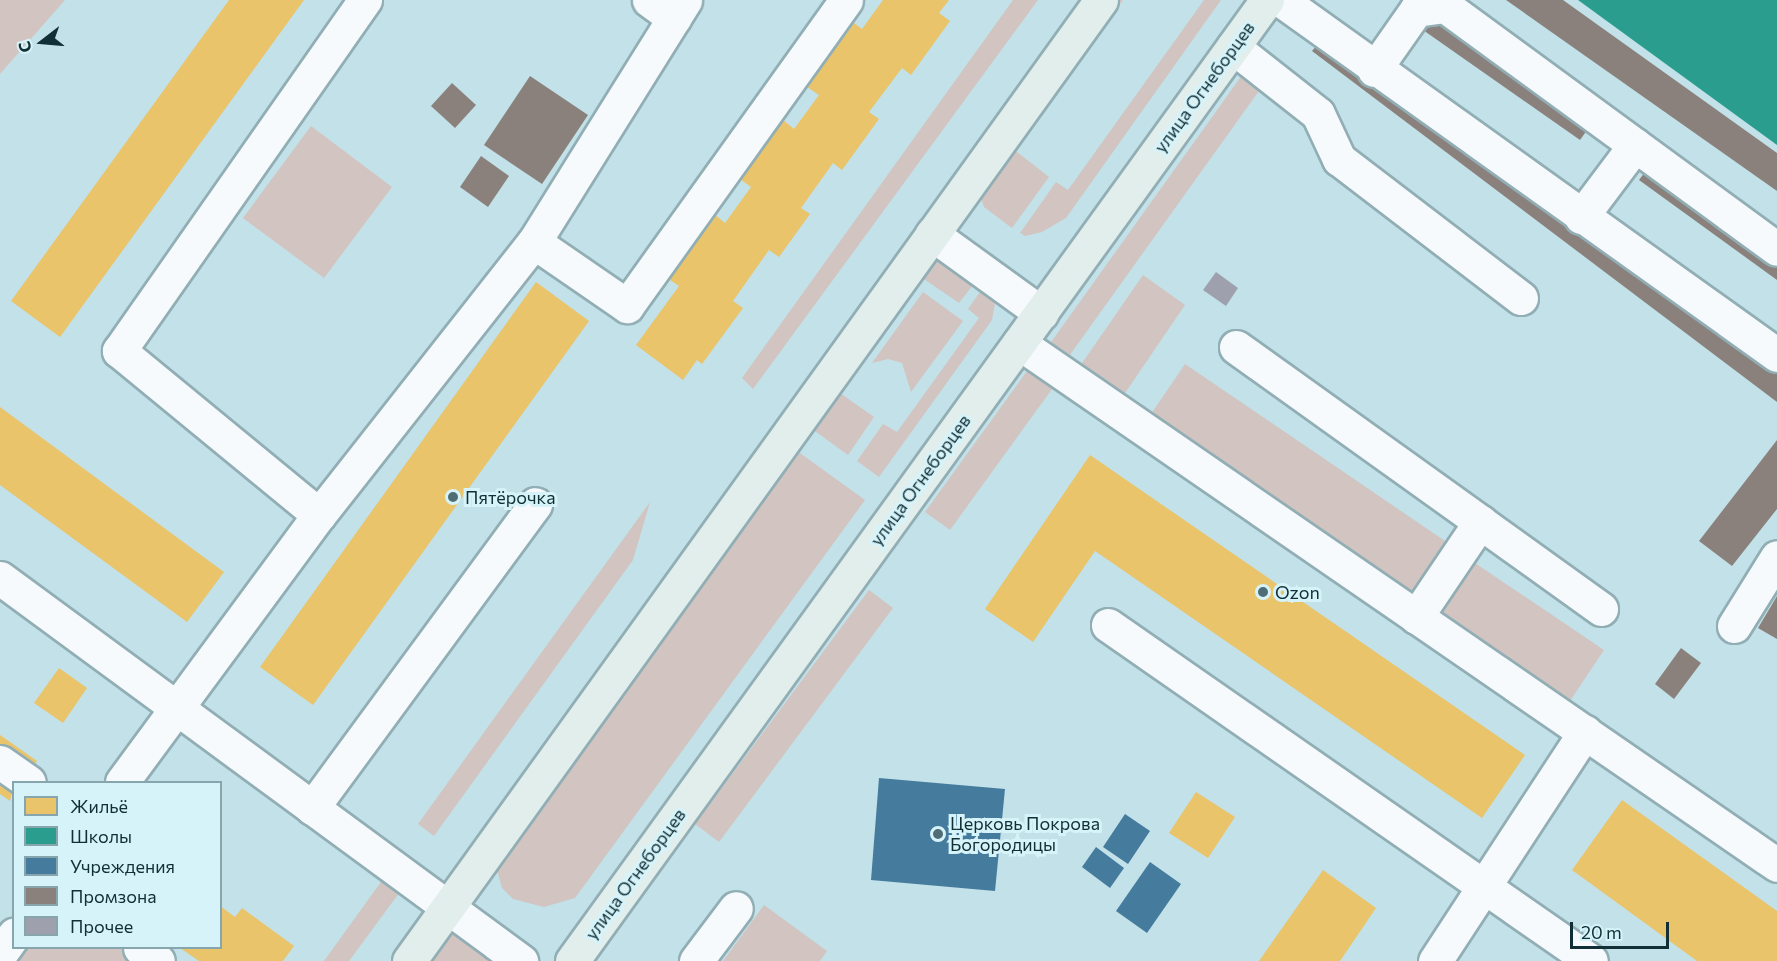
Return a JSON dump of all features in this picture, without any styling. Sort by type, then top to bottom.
[{"type":"main road","points":[[409,961],[1101,0]]},
{"type":"main road","name":"улица Огнеборцев","points":[[572,961],[1267,0]]},
{"type":"street","points":[[319,515],[119,351],[365,0]]},
{"type":"street","points":[[534,242],[627,306],[846,0]]},
{"type":"street","points":[[1281,0],[1374,70],[1777,355]]},
{"type":"street","points":[[123,781],[319,515],[534,242],[670,6]]},
{"type":"street","points":[[1374,70],[1416,10],[1446,6],[1777,249]]},
{"type":"street","points":[[1233,47],[1318,114],[1339,159],[1521,298]]},
{"type":"street","points":[[1581,217],[1635,145]]},
{"type":"street","points":[[932,234],[1041,313]]},
{"type":"street","points":[[1019,343],[1777,865]]},
{"type":"street","points":[[1236,347],[1601,609]]},
{"type":"street","points":[[312,808],[535,504]]},
{"type":"street","points":[[1416,617],[1480,522]]},
{"type":"street","points":[[1734,626],[1777,557]]},
{"type":"street","points":[[0,578],[521,961]]},
{"type":"street","points":[[1108,625],[1592,961]]},
{"type":"street","points":[[1435,961],[1487,887],[1585,732]]},
{"type":"street","points":[[0,762],[26,781]]},
{"type":"street","points":[[696,961],[736,908]]},
{"type":"street","points":[[0,954],[12,938]]},
{"type":"street","points":[[141,949],[158,961]]},
{"type":"shaded area","points":[[0,0],[65,0],[0,74]]},
{"type":"shaded area","points":[[1013,0],[1038,0],[753,389],[742,378]]},
{"type":"shaded area","points":[[1104,0],[1123,0],[1013,149],[1049,177],[1012,228],[984,207],[979,193]]},
{"type":"shaded area","points":[[1204,0],[1221,0],[1066,218],[1042,232],[1025,236],[1020,233],[1056,182],[1068,190]]},
{"type":"shaded area","points":[[1255,57],[1274,70],[1067,359],[1049,345]]},
{"type":"shaded area","points":[[311,126],[392,187],[324,278],[243,218]]},
{"type":"shaded area","points":[[926,252],[981,275],[959,303],[921,277],[840,393],[874,417],[848,455],[801,421]]},
{"type":"shaded area","points":[[1143,275],[1185,305],[1121,399],[1078,369]]},
{"type":"shaded area","points":[[987,282],[996,298],[992,320],[879,477],[857,461],[883,424],[897,432],[979,318],[968,309]]},
{"type":"shaded area","points":[[923,292],[963,321],[911,392],[902,363],[888,359],[872,363]]},
{"type":"shaded area","points":[[1185,364],[1448,543],[1412,596],[1149,417]]},
{"type":"shaded area","points":[[1027,371],[1052,389],[950,530],[925,512]]},
{"type":"shaded area","points":[[786,443],[865,500],[575,898],[544,907],[513,899],[502,888],[494,859]]},
{"type":"shaded area","points":[[650,502],[633,560],[434,836],[418,824]]},
{"type":"shaded area","points":[[1472,561],[1604,650],[1570,701],[1438,612]]},
{"type":"shaded area","points":[[869,590],[893,608],[719,842],[695,824]]},
{"type":"shaded area","points":[[391,868],[408,881],[349,961],[324,961]]},
{"type":"shaded area","points":[[764,905],[827,951],[820,961],[723,961]]},
{"type":"shaded area","points":[[452,928],[502,961],[417,961]]},
{"type":"shaded area","points":[[14,949],[132,949],[138,961],[5,961]]},
{"type":"building: Жильё","points":[[229,0],[304,0],[60,337],[11,301]]},
{"type":"building: Жильё","points":[[883,0],[949,0],[939,13],[950,21],[911,75],[902,68],[869,112],[879,119],[842,170],[833,163],[801,208],[810,214],[779,257],[769,250],[733,301],[743,308],[702,364],[697,360],[683,380],[636,345],[679,286],[667,278],[714,214],[725,223],[751,187],[740,179],[783,120],[794,129],[819,95],[807,87],[854,23],[862,29]]},
{"type":"building: Жильё","points":[[536,282],[589,321],[313,705],[260,667]]},
{"type":"building: Жильё","points":[[0,407],[224,572],[187,622],[0,485]]},
{"type":"building: Жильё","points":[[1090,455],[1525,755],[1482,818],[1095,551],[1033,642],[985,609]]},
{"type":"building: Жильё","points":[[59,668],[87,688],[63,723],[34,703]]},
{"type":"building: Жильё","points":[[0,735],[37,761],[24,781],[12,781],[10,801],[0,794]]},
{"type":"building: Жильё","points":[[1196,792],[1235,817],[1208,858],[1169,833]]},
{"type":"building: Жильё","points":[[1622,800],[1777,911],[1777,961],[1697,961],[1572,870]]},
{"type":"building: Жильё","points":[[1323,870],[1376,908],[1340,961],[1259,961]]},
{"type":"building: Жильё","points":[[222,907],[235,917],[242,908],[294,946],[283,961],[199,961],[181,949],[222,949]]},
{"type":"building: Школы","points":[[1578,0],[1777,0],[1777,145]]},
{"type":"building: Учреждения","name":"Церковь Покрова Богородицы","points":[[879,778],[1005,789],[995,891],[871,880]]},
{"type":"building: Учреждения","points":[[1125,814],[1150,831],[1128,864],[1103,847]]},
{"type":"building: Учреждения","points":[[1096,847],[1124,868],[1110,888],[1082,867]]},
{"type":"building: Учреждения","points":[[1150,862],[1181,884],[1147,933],[1116,911]]},
{"type":"building: Промзона","points":[[1506,0],[1563,0],[1777,153],[1777,191]]},
{"type":"building: Промзона","points":[[1443,1],[1600,112],[1580,140],[1423,30]]},
{"type":"building: Промзона","points":[[1334,25],[1777,356],[1777,402],[1312,51]]},
{"type":"building: Промзона","points":[[530,76],[588,115],[542,184],[484,145]]},
{"type":"building: Промзона","points":[[452,83],[476,105],[455,128],[431,106]]},
{"type":"building: Промзона","points":[[1660,152],[1777,236],[1777,280],[1639,180]]},
{"type":"building: Промзона","points":[[481,156],[509,176],[488,207],[460,187]]},
{"type":"building: Промзона","points":[[1777,440],[1777,509],[1732,566],[1699,541]]},
{"type":"building: Промзона","points":[[1777,596],[1777,639],[1758,628]]},
{"type":"building: Промзона","points":[[1681,648],[1701,663],[1674,699],[1655,684]]},
{"type":"building: Прочее","points":[[1216,272],[1238,288],[1226,306],[1203,290]]},
{"type":"place","name":"Пятёрочка","points":[[453,497]]},
{"type":"place","name":"Ozon","points":[[1263,592]]},
{"type":"place","name":"Церковь Покрова Богородицы","points":[[938,834]]}]
